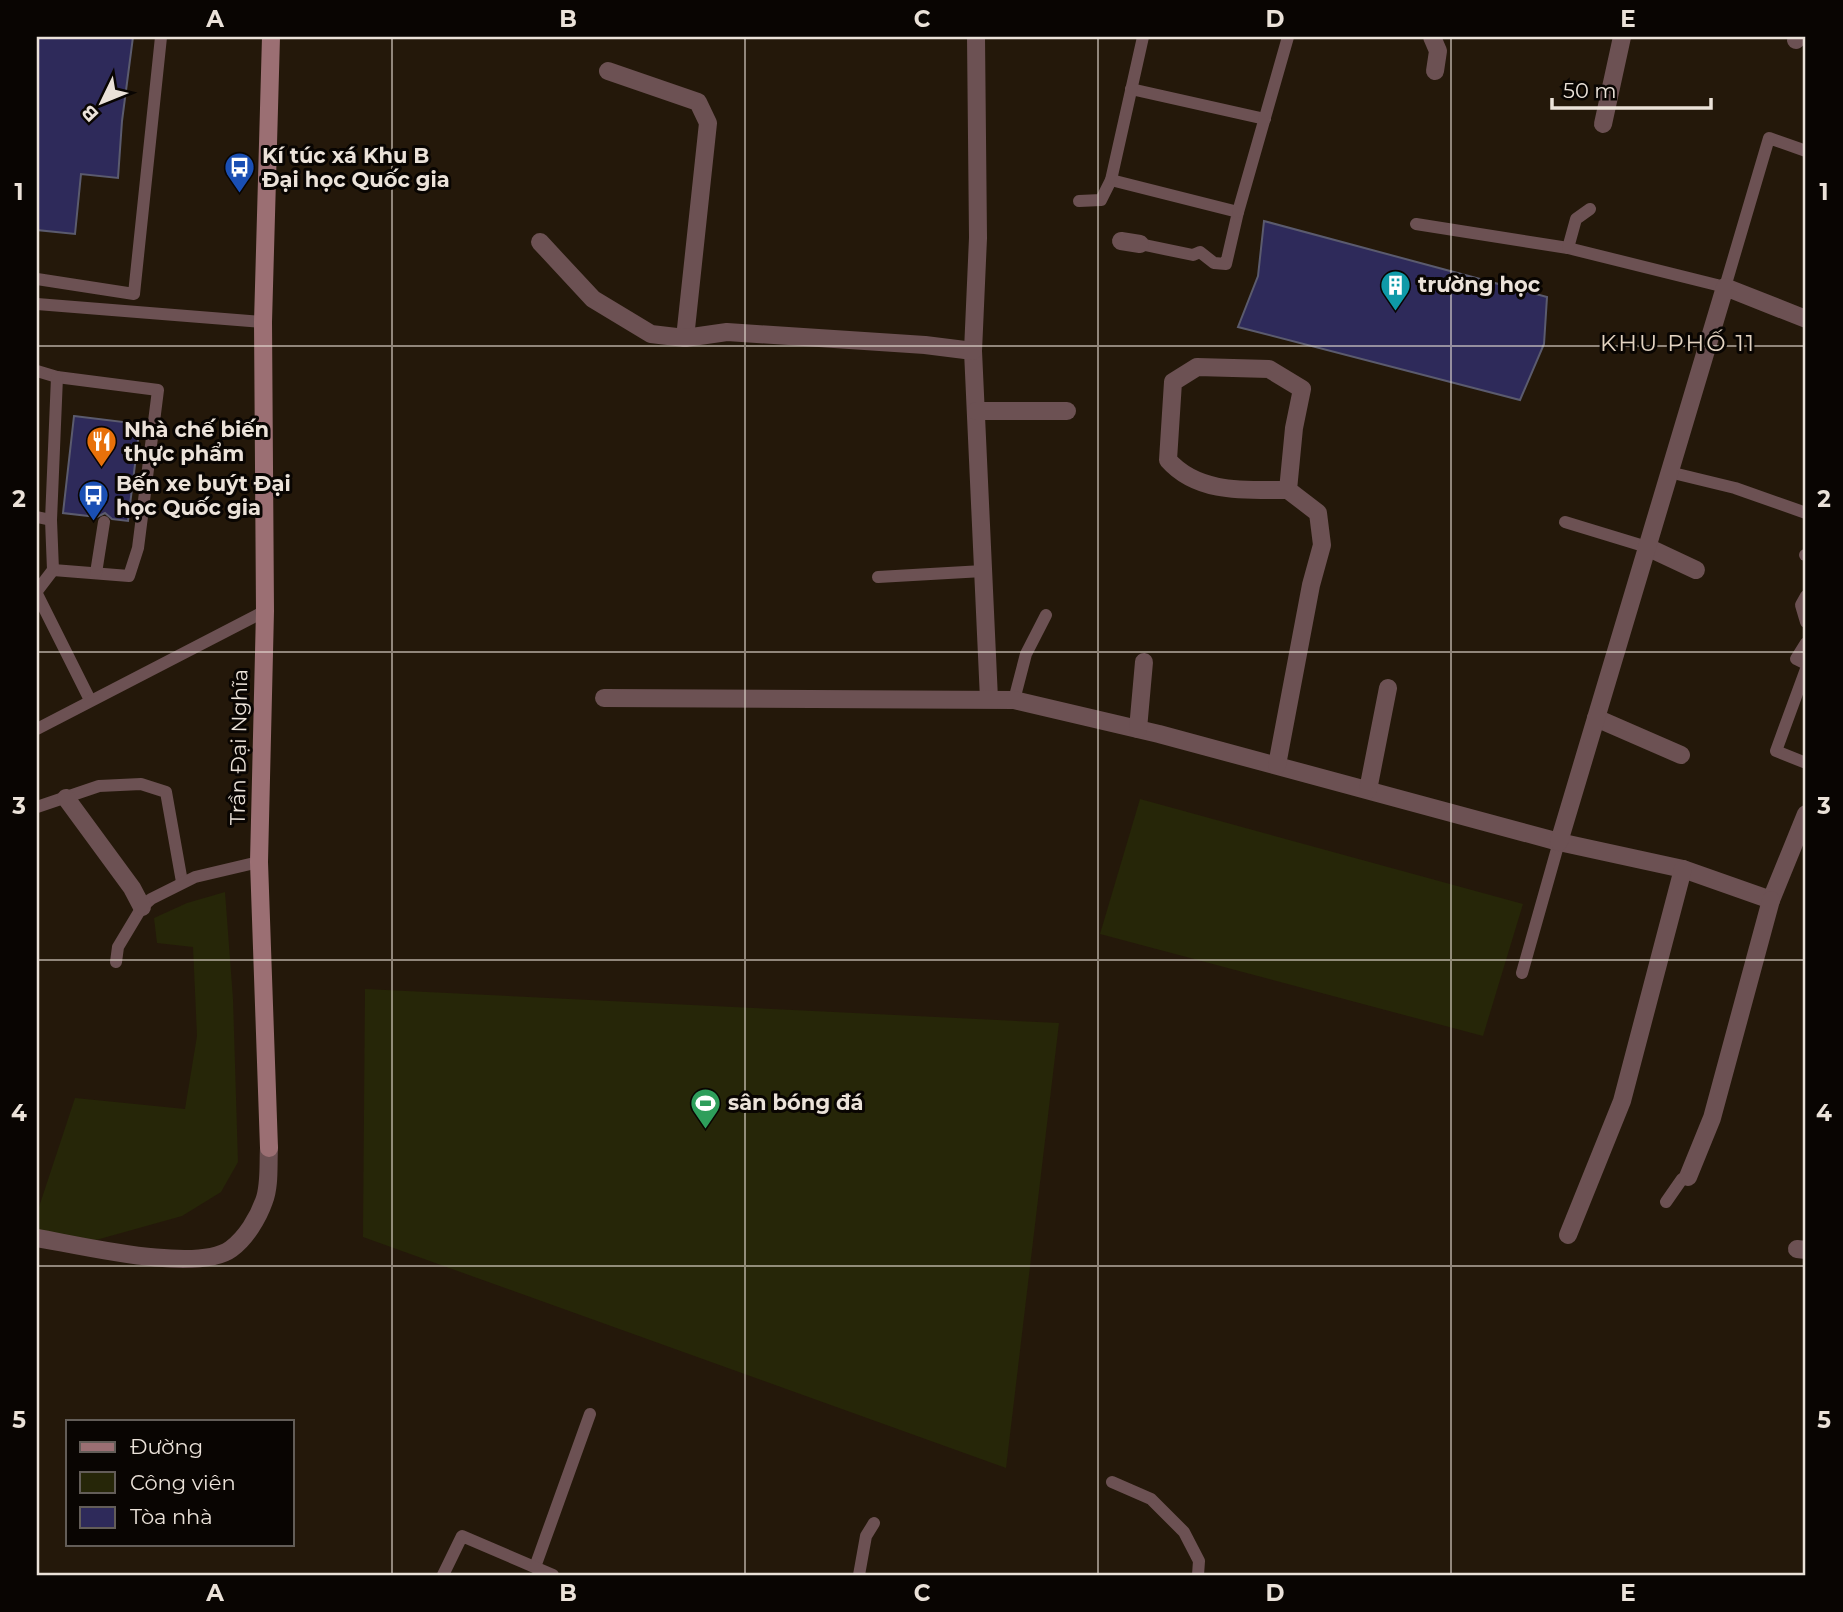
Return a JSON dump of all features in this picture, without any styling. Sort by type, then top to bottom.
[{"type":"street","name":"Trần Đại Nghĩa","points":[[37,1238],[174,1260],[199,1258],[230,1250],[249,1229],[265,1199],[269,1148],[259,862],[265,611],[263,322],[271,37]]},
{"type":"street","points":[[976,37],[978,238],[972,351],[989,699]]},
{"type":"street","points":[[1432,37],[1438,51],[1435,71]]},
{"type":"street","points":[[1603,124],[1622,37]]},
{"type":"street","points":[[608,71],[698,102],[708,123],[685,338]]},
{"type":"street","points":[[1121,241],[1140,244]]},
{"type":"street","points":[[540,242],[593,299],[651,334],[685,338],[727,332],[926,345],[972,351]]},
{"type":"street","points":[[1559,842],[1725,287],[1806,319]]},
{"type":"street","points":[[1277,765],[1311,584],[1322,545],[1318,513],[1288,490],[1229,489],[1207,485],[1191,479],[1176,468],[1168,460],[1173,382],[1197,367],[1269,369],[1302,389],[1294,428],[1288,490]]},
{"type":"street","points":[[976,411],[1067,411]]},
{"type":"street","points":[[1647,547],[1696,570]]},
{"type":"street","points":[[1138,729],[1144,662]]},
{"type":"street","points":[[1368,790],[1388,688]]},
{"type":"street","points":[[604,698],[1014,699],[1277,765],[1559,842],[1683,869],[1771,900]]},
{"type":"street","points":[[1596,718],[1681,755]]},
{"type":"street","points":[[66,799],[126,880],[142,907]]},
{"type":"street","points":[[1688,1177],[1712,1118],[1771,900],[1806,814]]},
{"type":"street","points":[[1568,1235],[1622,1101],[1683,869]]},
{"type":"lane","points":[[37,279],[134,293],[161,37]]},
{"type":"lane","points":[[1079,201],[1101,200],[1111,180],[1143,37]]},
{"type":"lane","points":[[1140,244],[1193,255],[1200,252],[1214,263],[1226,264],[1238,212],[1288,37]]},
{"type":"lane","points":[[1131,89],[1265,119]]},
{"type":"lane","points":[[1416,224],[1568,248],[1725,287],[1769,138],[1806,151]]},
{"type":"lane","points":[[1111,180],[1238,212]]},
{"type":"lane","points":[[1568,248],[1576,219],[1590,209]]},
{"type":"lane","points":[[37,304],[263,322]]},
{"type":"lane","points":[[37,370],[57,377],[158,390],[138,548],[129,576],[52,570]]},
{"type":"lane","points":[[57,377],[51,520],[52,570],[37,592],[90,700]]},
{"type":"lane","points":[[1669,472],[1735,488],[1806,513]]},
{"type":"lane","points":[[37,517],[51,520]]},
{"type":"lane","points":[[96,573],[104,522]]},
{"type":"lane","points":[[1565,522],[1647,547]]},
{"type":"lane","points":[[878,577],[983,571]]},
{"type":"lane","points":[[1806,596],[1801,605],[1806,622]]},
{"type":"lane","points":[[37,729],[265,611]]},
{"type":"lane","points":[[1014,699],[1026,654],[1046,615]]},
{"type":"lane","points":[[1806,643],[1796,659],[1806,666],[1776,751],[1806,763]]},
{"type":"lane","points":[[37,807],[99,786],[141,784],[166,792],[182,882]]},
{"type":"lane","points":[[1522,973],[1559,842]]},
{"type":"lane","points":[[116,961],[118,947],[142,907],[151,899],[182,882],[259,862]]},
{"type":"lane","points":[[1666,1202],[1682,1179],[1688,1177]]},
{"type":"lane","points":[[535,1567],[590,1414]]},
{"type":"lane","points":[[1112,1482],[1151,1499],[1184,1532],[1199,1561],[1198,1575]]},
{"type":"lane","points":[[859,1575],[866,1536],[874,1523]]},
{"type":"lane","points":[[443,1575],[462,1536],[554,1575]]},
{"type":"green space","points":[[1140,799],[1523,904],[1483,1036],[1100,934]]},
{"type":"green space","points":[[225,892],[233,999],[238,1162],[221,1192],[182,1216],[96,1240],[37,1231],[37,1213],[75,1098],[185,1109],[197,1036],[193,947],[157,943],[154,918],[187,903]]},
{"type":"green space","name":"sân bóng đá","points":[[365,989],[1059,1023],[1006,1468],[363,1237]]},
{"type":"building","points":[[37,37],[133,37],[118,178],[81,174],[75,234],[37,230]]},
{"type":"building","name":"trường học","points":[[1264,221],[1547,297],[1544,344],[1520,400],[1238,327],[1258,276]]},
{"type":"building","name":"Nhà chế biến thực phẩm","points":[[74,416],[140,424],[128,521],[112,519],[105,513],[97,517],[63,513]]},
{"type":"place","name":"Kí túc xá Khu B Đại học Quốc gia","points":[[239,195]]},
{"type":"place","name":"trường học","points":[[1395,312]]},
{"type":"place","name":"Nhà chế biến thực phẩm","points":[[101,469]]},
{"type":"place","name":"Bến xe buýt Đại học Quốc gia","points":[[93,523]]},
{"type":"place","name":"sân bóng đá","points":[[705,1130]]},
{"type":"district","name":"KHU PHỐ 11","points":[[1678,343]]}]
